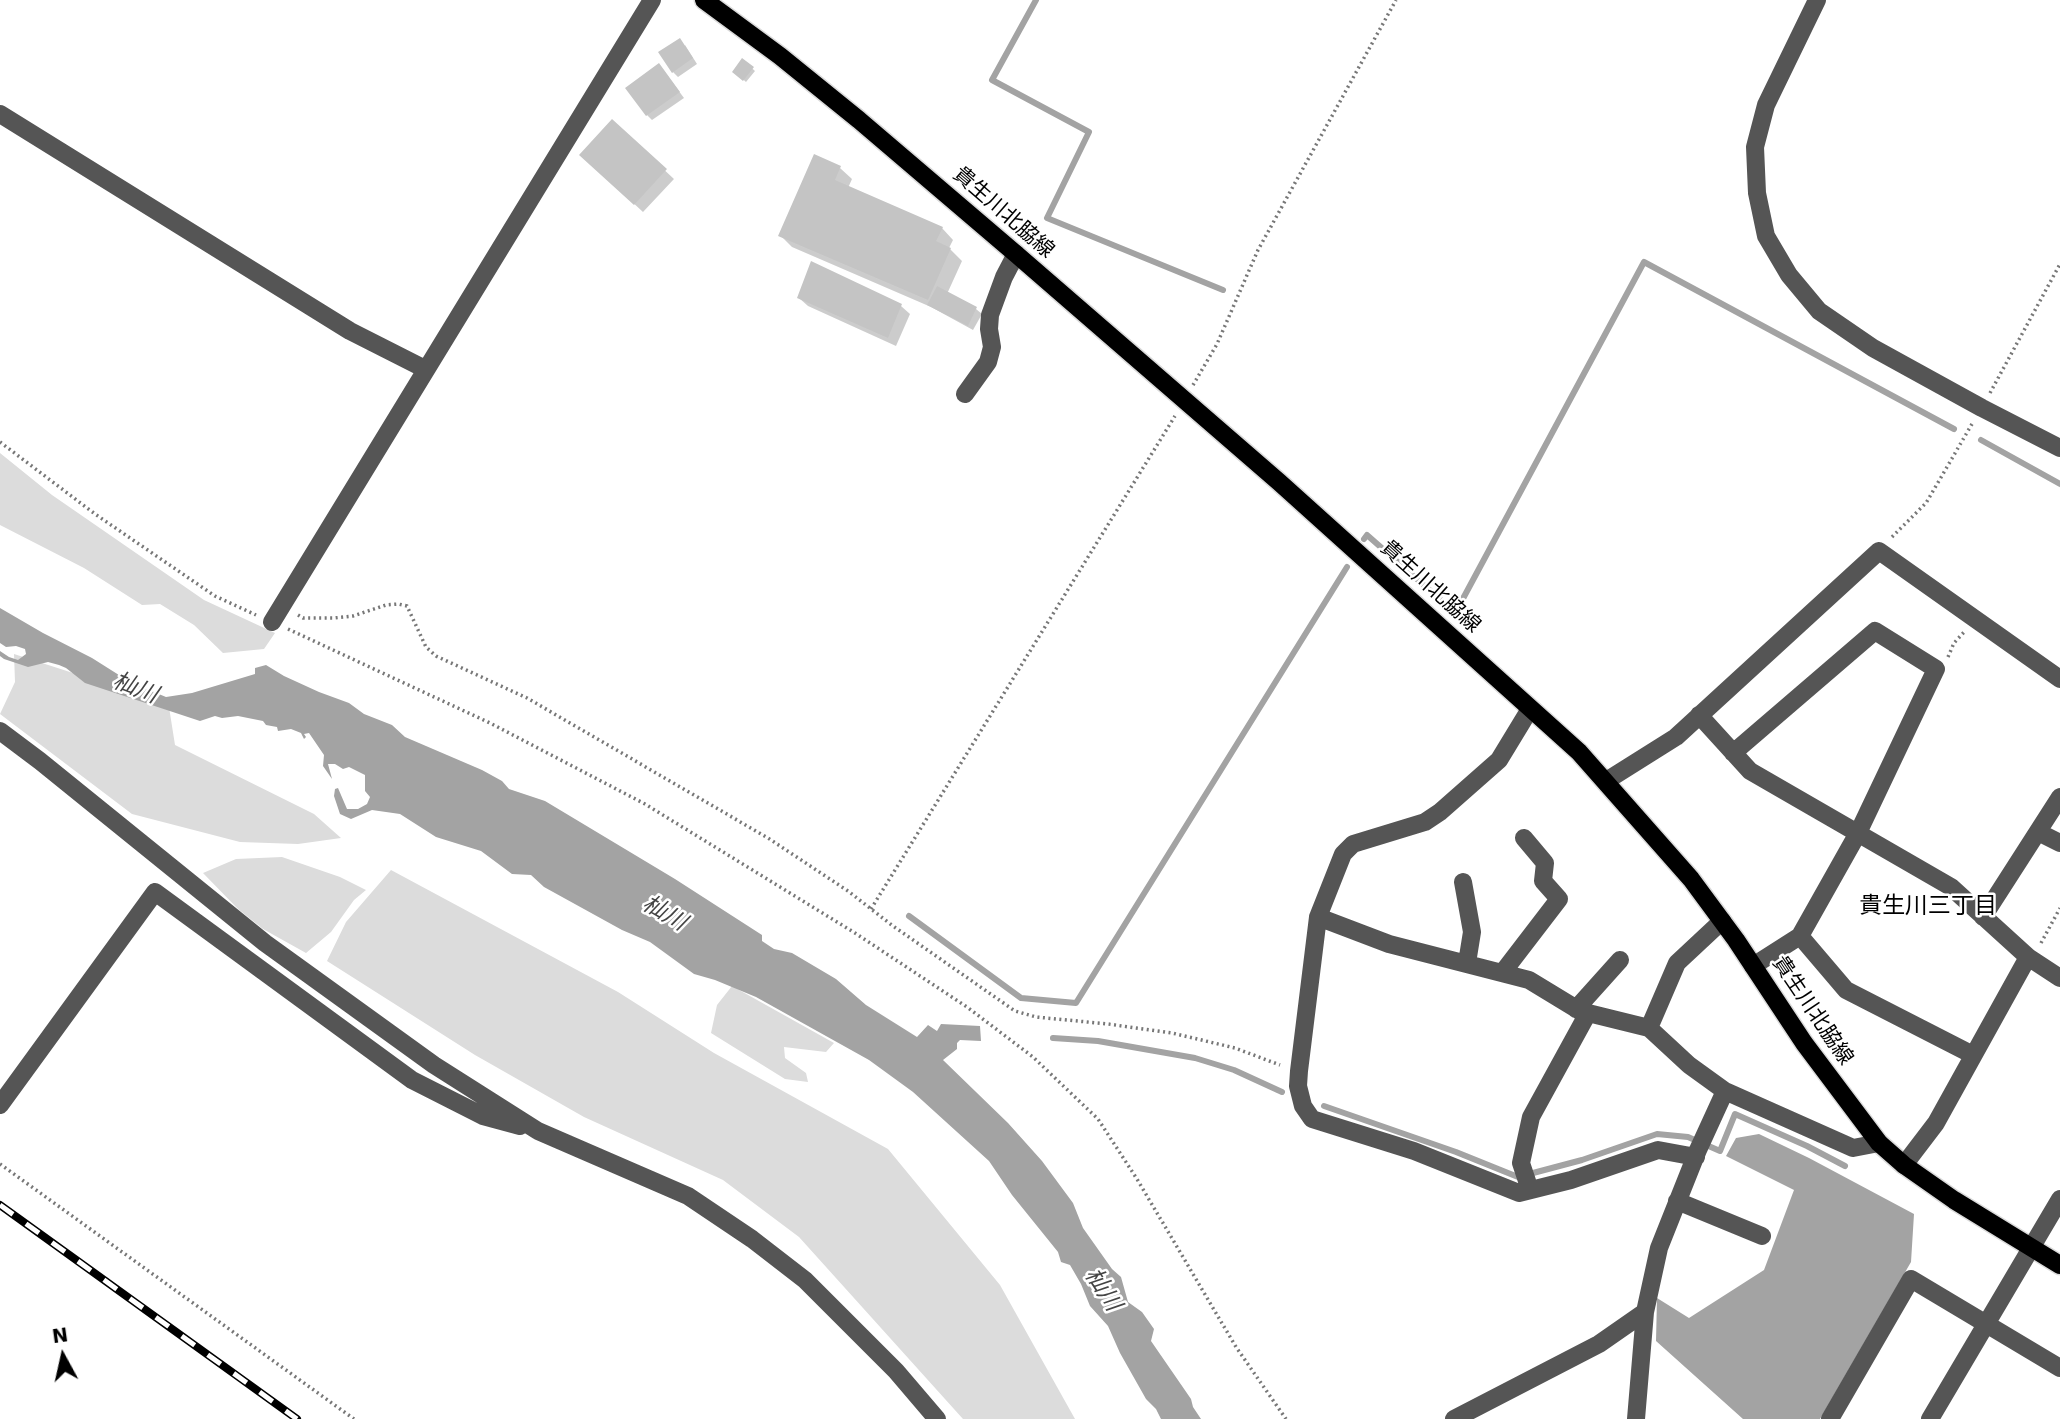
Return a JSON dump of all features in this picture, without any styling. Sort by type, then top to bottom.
[{"type":"main road","name":"貴生川北脇線","points":[[705,0],[859,120],[1016,254],[1452,636],[1579,752],[1691,879],[1804,1043],[1879,1143],[1904,1165],[1954,1200],[2060,1265]]},
{"type":"street","points":[[272,622],[652,0]]},
{"type":"street","points":[[1817,0],[1766,104],[1755,147],[1757,193],[1766,236],[1789,275],[1819,311],[1873,348],[2060,448]]},
{"type":"street","points":[[0,114],[350,331],[425,369]]},
{"type":"street","points":[[965,394],[988,362],[992,347],[990,316],[1004,277],[1016,254]]},
{"type":"street","points":[[1606,781],[1676,737],[1879,551],[2060,679]]},
{"type":"street","points":[[1733,753],[1875,631],[1936,669],[1858,833],[1800,936],[1753,966]]},
{"type":"street","points":[[1530,709],[1499,760],[1440,812],[1425,822],[1353,844],[1343,854],[1318,917],[1299,1071],[1298,1086],[1303,1106],[1312,1119],[1414,1151],[1519,1193],[1571,1180],[1658,1150],[1699,1148]]},
{"type":"street","points":[[1699,715],[1750,771],[1951,887],[2028,957],[2060,978]]},
{"type":"street","points":[[0,731],[265,943],[434,1065],[538,1131]]},
{"type":"street","points":[[1983,917],[2060,797]]},
{"type":"street","points":[[2038,832],[2060,843]]},
{"type":"street","points":[[1503,972],[1559,900],[1543,881],[1545,863],[1524,838]]},
{"type":"street","points":[[1463,882],[1472,932],[1467,963]]},
{"type":"street","points":[[0,1105],[155,892],[412,1080],[483,1116],[538,1131],[688,1196],[752,1239],[805,1280],[896,1371],[937,1419]]},
{"type":"street","points":[[1318,917],[1389,944],[1529,980],[1582,1011],[1649,1028],[1689,1065],[1725,1091],[1853,1148],[1879,1143]]},
{"type":"street","points":[[1649,1028],[1676,963],[1722,921]]},
{"type":"street","points":[[1800,936],[1846,990],[1973,1055]]},
{"type":"street","points":[[1904,1165],[1936,1123],[2028,957]]},
{"type":"street","points":[[1530,1190],[1521,1163],[1531,1117],[1582,1011],[1620,960]]},
{"type":"street","points":[[1636,1419],[1645,1312],[1659,1248],[1725,1091]]},
{"type":"street","points":[[1939,1416],[1987,1325],[2060,1199]]},
{"type":"street","points":[[1677,1201],[1762,1236]]},
{"type":"street","points":[[1830,1419],[1911,1279],[2060,1368]]},
{"type":"street","points":[[1454,1419],[1599,1344],[1645,1312]]},
{"type":"path","points":[[872,909],[1185,401],[1217,344],[1258,250],[1396,0]]},
{"type":"path","points":[[1879,551],[1926,503],[1982,408],[2060,264]]},
{"type":"path","points":[[0,442],[94,514],[215,596],[490,723],[645,804],[855,933],[967,1007],[1034,1057],[1098,1119],[1138,1179],[1236,1347],[1286,1419]]},
{"type":"path","points":[[283,606],[303,618],[353,616],[386,605],[398,604],[407,607],[426,647],[436,656],[527,698],[768,838],[848,891],[1015,1011],[1036,1017],[1172,1033],[1235,1048],[1299,1071]]},
{"type":"path","points":[[1936,669],[1944,665],[1954,643],[1976,619]]},
{"type":"path","points":[[2028,957],[2038,950],[2060,908]]},
{"type":"path","points":[[0,1164],[354,1419]]},
{"type":"shaded area","points":[[0,453],[52,495],[204,600],[275,633],[264,649],[223,653],[194,625],[160,604],[142,605],[84,568],[0,525]]},
{"type":"shaded area","points":[[14,654],[169,707],[175,745],[314,814],[341,838],[298,844],[240,842],[132,814],[0,714],[15,682]]},
{"type":"shaded area","points":[[282,857],[340,877],[366,890],[354,900],[331,932],[306,953],[263,929],[238,909],[203,873],[236,859]]},
{"type":"shaded area","points":[[391,870],[618,992],[714,1053],[888,1149],[1000,1285],[1075,1419],[963,1419],[799,1237],[723,1180],[584,1117],[475,1055],[327,961],[346,922]]},
{"type":"shaded area","points":[[732,986],[834,1043],[826,1052],[784,1047],[785,1058],[806,1073],[808,1082],[785,1079],[711,1033],[717,1005]]},
{"type":"water","name":"杣川","points":[[0,608],[130,682],[166,697],[192,693],[255,674],[255,668],[266,665],[284,676],[349,703],[364,714],[392,725],[405,737],[482,770],[502,781],[509,789],[545,801],[762,935],[762,941],[774,949],[792,953],[836,979],[866,1005],[917,1037],[928,1025],[937,1031],[941,1024],[980,1026],[981,1041],[960,1040],[957,1049],[943,1060],[1008,1123],[1042,1161],[1073,1203],[1083,1228],[1112,1269],[1121,1277],[1128,1302],[1142,1312],[1154,1329],[1151,1341],[1191,1399],[1201,1419],[1161,1419],[1146,1399],[1108,1326],[1090,1306],[1070,1265],[1061,1262],[1058,1252],[1012,1195],[989,1161],[913,1092],[869,1060],[756,997],[694,974],[650,942],[622,930],[544,887],[531,875],[512,874],[481,851],[436,837],[400,814],[372,810],[351,819],[340,814],[334,796],[335,789],[338,788],[347,809],[358,809],[367,804],[370,797],[365,791],[365,775],[349,767],[343,769],[335,764],[328,764],[332,779],[323,766],[324,755],[309,733],[304,734],[304,739],[301,733],[291,729],[278,731],[277,727],[266,725],[263,721],[238,716],[215,716],[200,721],[85,683],[59,665],[48,662],[28,667],[4,659],[0,656],[0,651],[18,660],[26,654],[25,649],[6,647],[0,643]]},
{"type":"water","points":[[1759,1134],[1914,1214],[1911,1262],[1820,1419],[1743,1419],[1656,1341],[1657,1298],[1689,1318],[1764,1270],[1794,1190],[1726,1156],[1736,1138]]},
{"type":"building","points":[[680,38],[693,58],[672,73],[658,52]]},
{"type":"building","points":[[742,58],[754,67],[743,81],[732,72]]},
{"type":"building","points":[[659,63],[680,92],[646,116],[625,88]]},
{"type":"building","points":[[612,119],[667,169],[634,205],[579,155]]},
{"type":"building","points":[[814,154],[841,166],[835,180],[943,227],[936,241],[951,248],[928,300],[778,236]]},
{"type":"building","points":[[811,261],[902,304],[888,338],[797,298]]},
{"type":"building","points":[[937,286],[977,307],[968,326],[927,305]]},
{"type":"waterway","points":[[1036,0],[992,80],[1089,132],[1047,218],[1223,290]]},
{"type":"waterway","points":[[1364,539],[1367,535],[1451,609],[1459,606],[1644,262],[1954,429]]},
{"type":"waterway","points":[[1981,440],[2060,484]]},
{"type":"waterway","points":[[909,916],[1021,998],[1076,1003],[1347,567]]},
{"type":"waterway","points":[[1053,1038],[1098,1041],[1195,1058],[1234,1070],[1282,1092]]},
{"type":"waterway","points":[[1324,1106],[1456,1152],[1518,1177],[1582,1160],[1657,1134],[1688,1137],[1720,1151],[1735,1114],[1845,1166]]},
{"type":"railway","points":[[0,1205],[297,1419]]},
{"type":"district","name":"貴生川三丁目","points":[[1928,907]]}]
